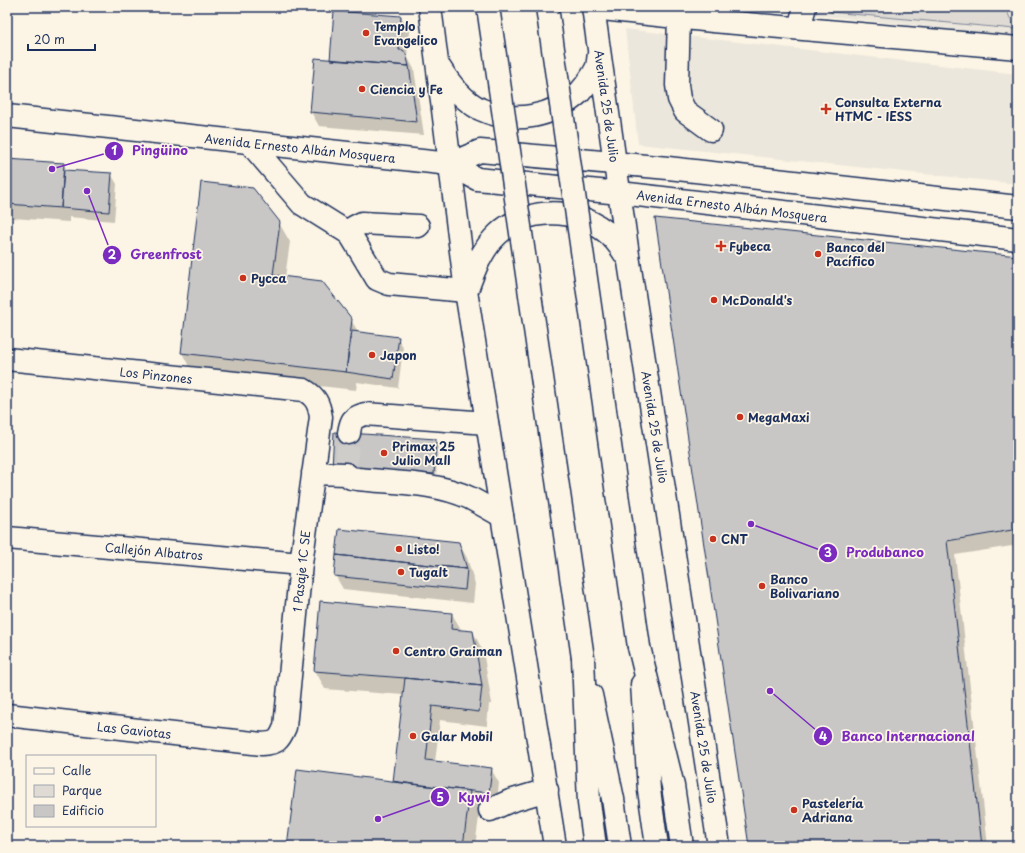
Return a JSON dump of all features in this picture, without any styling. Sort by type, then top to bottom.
[{"type":"main road","points":[[430,7],[466,291],[555,846]]},
{"type":"main road","points":[[488,7],[583,660],[613,799],[620,846]]},
{"type":"main road","points":[[547,7],[640,649],[649,790],[657,846]]},
{"type":"main road","points":[[593,7],[679,17],[713,14],[799,28],[1018,48]]},
{"type":"main road","name":"Avenida 25 de Julio","points":[[593,7],[615,163],[719,846]]},
{"type":"main road","points":[[799,28],[805,7]]},
{"type":"main road","points":[[679,17],[678,99],[685,111],[711,130]]},
{"type":"main road","points":[[438,65],[450,84],[469,102],[480,109],[498,116],[518,118],[537,116],[556,110],[572,99],[586,86],[596,69],[599,51]]},
{"type":"main road","name":"Avenida Ernesto Albán Mosquera","points":[[7,116],[450,164],[477,179],[620,193],[1018,239]]},
{"type":"main road","points":[[249,142],[302,204],[350,234],[377,279],[389,284],[466,291]]},
{"type":"main road","name":"Avenida Ernesto Albán Mosquera","points":[[450,164],[480,151],[615,163],[1018,207]]},
{"type":"main road","points":[[466,291],[485,248],[498,234],[514,223],[532,216],[551,213],[571,214],[589,221],[606,231],[619,245],[630,262]]},
{"type":"main road","points":[[350,234],[354,227],[362,223],[418,226]]},
{"type":"main road","name":"Los Pinzones","points":[[7,359],[304,390]]},
{"type":"main road","name":"1 Pasaje 1C SE","points":[[262,744],[272,743],[280,738],[285,727],[301,564],[314,473],[320,417],[316,399],[304,390]]},
{"type":"main road","points":[[320,417],[351,426],[357,416],[365,414],[487,423]]},
{"type":"main road","points":[[314,473],[346,471],[351,478],[358,480],[424,486],[449,491],[470,498],[502,516]]},
{"type":"main road","name":"Callejón Albatros","points":[[7,538],[301,564]]},
{"type":"main road","points":[[640,649],[673,786],[682,846]]},
{"type":"main road","points":[[583,660],[589,803],[595,846]]},
{"type":"main road","name":"Las Gaviotas","points":[[7,715],[262,744]]},
{"type":"main road","points":[[490,810],[510,801],[547,790]]},
{"type":"main road","points":[[586,846],[589,803]]},
{"type":"shaded area","points":[[744,7],[1018,7],[1018,37]]},
{"type":"shaded area","name":"Consulta Externa HTMC - IESS","points":[[625,29],[1018,74],[1018,184],[638,144]]},
{"type":"green space","points":[[832,7],[1005,7],[1015,29],[830,12]]},
{"type":"building","name":"Templo Evangelico","points":[[334,11],[401,16],[399,50],[403,50],[406,54],[409,66],[330,60]]},
{"type":"building","name":"Ciencia y Fe","points":[[315,58],[409,66],[417,122],[310,112]]},
{"type":"building","points":[[7,159],[64,163],[61,208],[7,204]]},
{"type":"building","points":[[64,170],[112,173],[109,212],[61,208]]},
{"type":"building","name":"Pycca","points":[[201,182],[253,188],[280,222],[273,275],[322,281],[352,319],[346,372],[181,353]]},
{"type":"building","points":[[655,218],[1018,256],[1018,529],[947,541],[982,846],[749,846]]},
{"type":"building","name":"Japon","points":[[352,331],[399,337],[393,379],[346,372]]},
{"type":"building","name":"Primax 25 Julio Mall","points":[[334,432],[436,439],[434,474],[332,467]]},
{"type":"building","name":"Listo!","points":[[339,529],[459,542],[467,569],[336,555]]},
{"type":"building","name":"Tugalt","points":[[336,555],[467,569],[465,590],[334,576]]},
{"type":"building","name":"Centro Graiman","points":[[320,601],[452,613],[451,629],[473,631],[482,686],[314,671]]},
{"type":"building","name":"Galar Mobil","points":[[405,678],[482,686],[479,712],[432,706],[426,760],[492,768],[489,793],[393,782]]},
{"type":"building","points":[[297,769],[470,791],[463,846],[287,846]]},
{"type":"tunnel","points":[[346,468],[349,433]]},
{"type":"place","name":"Templo Evangelico","points":[[366,33]]},
{"type":"place","name":"Ciencia y Fe","points":[[362,89]]},
{"type":"place","name":"Consulta Externa HTMC - IESS","points":[[826,109]]},
{"type":"place","name":"Pingüino","points":[[52,169]]},
{"type":"place","name":"Greenfrost","points":[[87,191]]},
{"type":"place","name":"Fybeca","points":[[721,246]]},
{"type":"place","name":"Banco del Pacífico","points":[[818,254]]},
{"type":"place","name":"Pycca","points":[[243,278]]},
{"type":"place","name":"McDonald's","points":[[714,300]]},
{"type":"place","name":"Japon","points":[[372,355]]},
{"type":"place","name":"MegaMaxi","points":[[740,417]]},
{"type":"place","name":"Primax 25 Julio Mall","points":[[384,453]]},
{"type":"place","name":"Produbanco","points":[[751,524]]},
{"type":"place","name":"CNT","points":[[713,539]]},
{"type":"place","name":"Listo!","points":[[399,549]]},
{"type":"place","name":"Tugalt","points":[[401,572]]},
{"type":"place","name":"Banco Bolivariano","points":[[762,586]]},
{"type":"place","name":"Centro Graiman","points":[[396,651]]},
{"type":"place","name":"Banco Internacional","points":[[770,691]]},
{"type":"place","name":"Galar Mobil","points":[[413,736]]},
{"type":"place","name":"Pastelería Adriana","points":[[794,810]]},
{"type":"place","name":"Kywi","points":[[378,819]]}]
